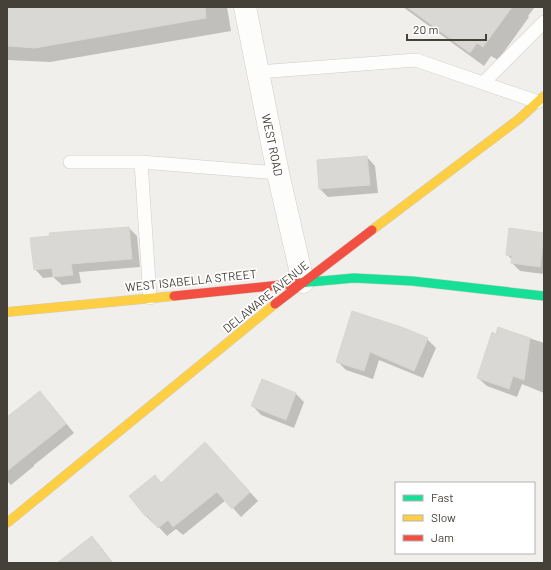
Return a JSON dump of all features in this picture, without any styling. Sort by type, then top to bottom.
[{"type":"street","name":"WEST ROAD","points":[[245,7],[278,173],[302,282]]},
{"type":"street","name":"DELAWARE AVENUE","points":[[7,523],[302,282],[519,119],[541,99]]},
{"type":"street","name":"WEST ISABELLA STREET","points":[[7,312],[354,278],[478,288],[544,296]]},
{"type":"lane","points":[[483,83],[544,22]]},
{"type":"lane","points":[[258,72],[416,60],[483,83],[541,99]]},
{"type":"lane","points":[[70,162],[141,162],[278,173]]},
{"type":"lane","points":[[141,162],[150,298]]},
{"type":"building","points":[[7,7],[205,7],[206,18],[35,48],[7,46]]},
{"type":"building","points":[[407,7],[512,7],[483,47],[477,43],[470,53]]},
{"type":"building","points":[[367,156],[370,185],[319,189],[317,160]]},
{"type":"building","points":[[129,227],[132,259],[71,264],[73,275],[53,277],[52,268],[34,270],[30,238],[50,236],[49,233]]},
{"type":"building","points":[[509,228],[544,233],[540,267],[511,263],[512,256],[506,255]]},
{"type":"building","points":[[352,311],[404,328],[428,338],[414,371],[370,352],[364,371],[336,362]]},
{"type":"building","points":[[498,327],[530,338],[524,380],[513,376],[509,389],[477,378],[492,332],[496,334]]},
{"type":"building","points":[[262,379],[296,393],[286,420],[251,406]]},
{"type":"building","points":[[40,391],[66,424],[7,471],[7,417]]},
{"type":"building","points":[[205,442],[250,492],[232,509],[217,492],[173,527],[168,520],[158,528],[147,515],[145,516],[129,496],[155,475],[161,483]]},
{"type":"building","points":[[92,536],[112,563],[57,563]]},
{"type":"traffic: fast","points":[[299,283],[354,278],[412,281],[544,296]]},
{"type":"traffic: slow","points":[[372,230],[519,119],[544,96]]},
{"type":"traffic: slow","points":[[7,312],[174,296]]},
{"type":"traffic: slow","points":[[7,523],[275,304]]},
{"type":"traffic: jam","points":[[275,304],[372,230]]},
{"type":"traffic: jam","points":[[174,296],[299,283]]}]
